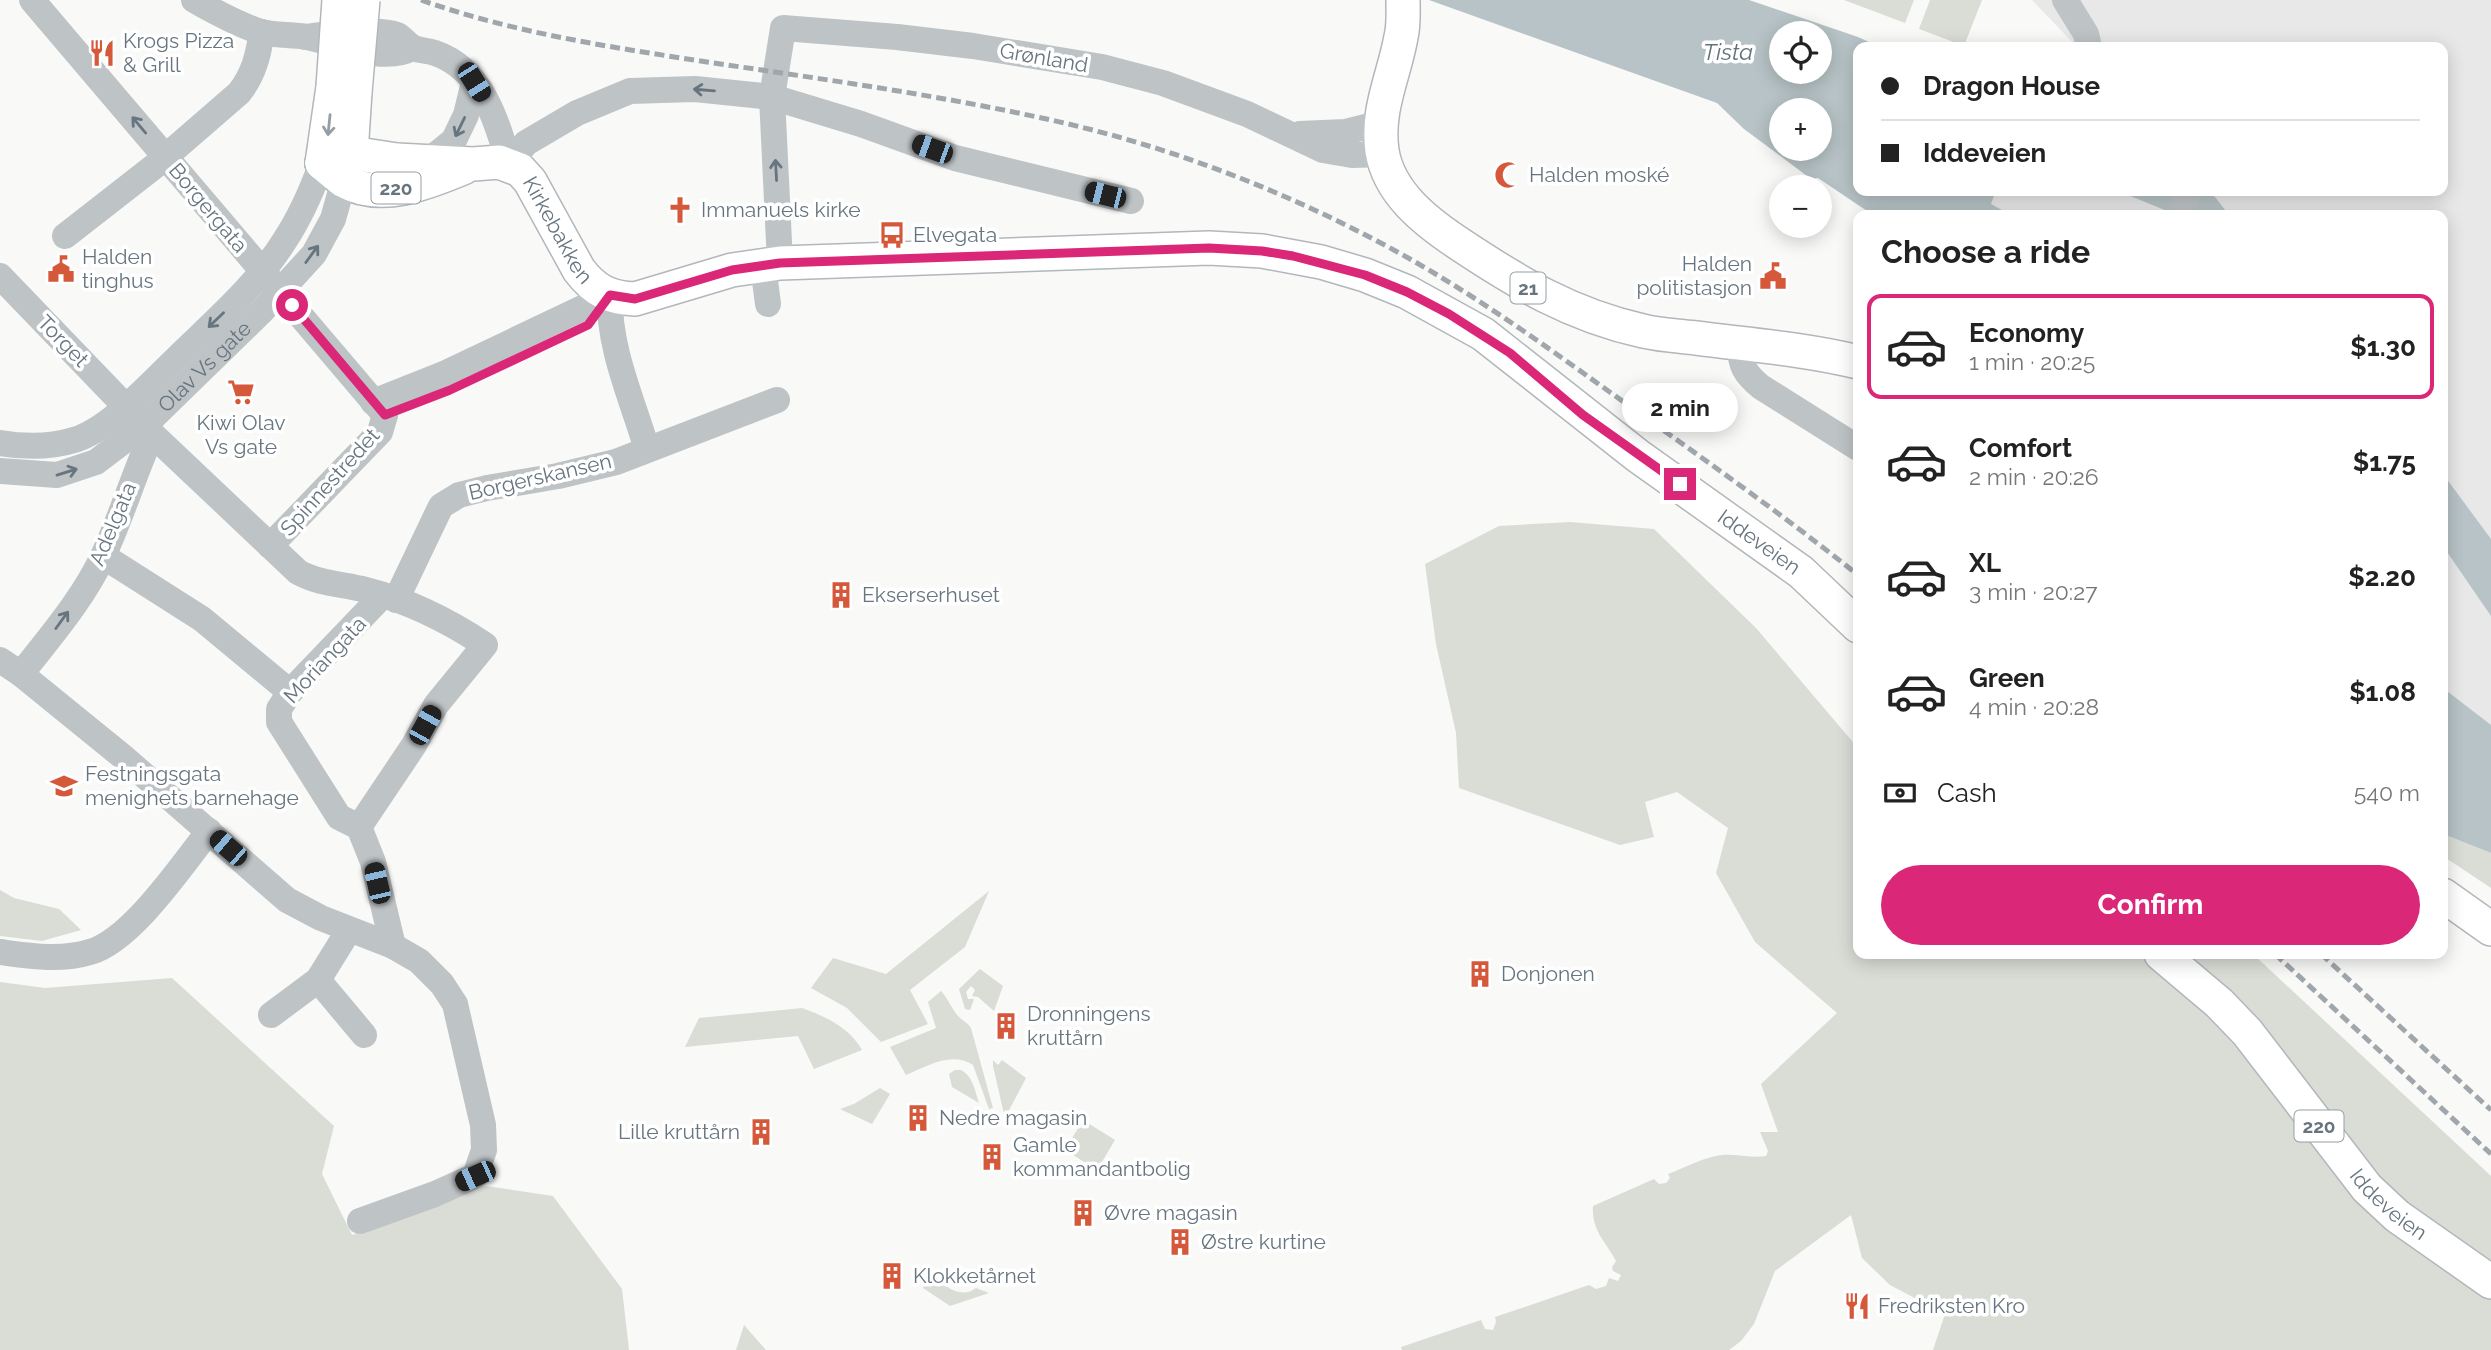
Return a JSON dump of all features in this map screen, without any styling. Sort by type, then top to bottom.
[{"type":"main road","name":"220","points":[[339,0],[344,89]]},
{"type":"main road","name":"220","points":[[344,89],[363,0]]},
{"type":"main road","points":[[1382,139],[1387,83],[1402,34],[1403,9]]},
{"type":"main road","name":"Olav Vs gate","points":[[339,166],[344,89]]},
{"type":"main road","name":"21","points":[[1382,139],[1395,184],[1413,209],[1447,236],[1540,295],[1599,320],[1646,332],[1805,351],[1853,361]]},
{"type":"main road","name":"220","points":[[339,166],[397,160],[509,164]]},
{"type":"main road","name":"220","points":[[339,166],[360,188],[386,190],[428,182],[473,164]]},
{"type":"main road","name":"Kirkebakken","points":[[509,164],[520,170],[530,181],[587,281],[610,295]]},
{"type":"main road","name":"Iddeveien","points":[[771,264],[1209,248],[1293,256],[1365,275],[1439,309],[1483,334],[1627,448],[1801,572],[1853,621]]},
{"type":"main road","points":[[610,295],[635,299],[732,270],[771,264]]},
{"type":"main road","points":[[2448,899],[2491,929]]},
{"type":"main road","name":"Iddeveien","points":[[2167,959],[2219,1003],[2247,1032],[2367,1188],[2397,1216],[2491,1282]]},
{"type":"street","name":"Borgergata","points":[[32,0],[379,408]]},
{"type":"street","points":[[194,0],[233,22],[262,32],[306,37],[358,31],[397,35],[412,48],[435,53],[458,65],[474,82],[495,116],[509,164]]},
{"type":"street","points":[[2065,0],[2086,34],[2088,42]]},
{"type":"street","name":"Grønland","points":[[772,97],[783,28],[973,46],[1102,67],[1163,83],[1247,114],[1323,150],[1337,153],[1382,139]]},
{"type":"street","points":[[65,236],[239,93],[258,61],[262,32]]},
{"type":"street","points":[[428,161],[454,140],[466,116],[474,82]]},
{"type":"street","name":"Kirkebakken","points":[[509,164],[526,144],[577,113],[630,91],[695,89],[772,97],[861,124],[955,158],[1130,201]]},
{"type":"street","points":[[768,304],[771,264],[772,97]]},
{"type":"street","name":"Olav Vs gate","points":[[0,443],[44,445],[76,440],[103,424],[141,422],[285,242],[303,208],[339,166]]},
{"type":"street","name":"Olav Vs gate","points":[[0,471],[57,475],[96,462],[141,422],[280,292],[314,254],[333,219],[339,166]]},
{"type":"street","name":"Torget","points":[[0,276],[141,422],[270,547],[307,577],[389,598],[455,626],[485,645],[436,705],[414,745],[359,827]]},
{"type":"street","points":[[379,408],[450,390],[588,325],[610,295]]},
{"type":"street","name":"Kirkebakken","points":[[610,295],[609,320],[647,449]]},
{"type":"street","points":[[1739,344],[1747,375],[1761,387],[1853,445]]},
{"type":"street","name":"Borgerskansen","points":[[389,598],[441,506],[468,493],[616,461],[778,400]]},
{"type":"street","name":"Spinnestredet","points":[[270,547],[380,432],[379,408]]},
{"type":"street","name":"Adelgata","points":[[10,667],[76,600],[103,556],[133,476],[141,422]]},
{"type":"street","points":[[103,556],[202,619],[290,692]]},
{"type":"street","name":"Moriangata","points":[[389,598],[290,692],[279,709],[279,722],[340,817],[359,827],[373,862],[393,946]]},
{"type":"street","points":[[10,667],[122,755],[287,900],[321,918],[393,946],[419,961],[442,984],[455,1004],[483,1125],[484,1150],[475,1176],[435,1194],[360,1221]]},
{"type":"street","points":[[0,952],[66,957],[93,952],[119,936],[143,913],[209,831]]},
{"type":"street","points":[[271,1016],[318,980],[349,930]]},
{"type":"street","points":[[318,980],[364,1035]]},
{"type":"shaded area","points":[[1844,0],[1914,0],[1905,23]]},
{"type":"shaded area","points":[[1930,0],[1982,0],[1966,42],[1953,42],[1919,29]]},
{"type":"shaded area","points":[[2032,0],[2491,0],[2491,749],[2448,718],[2448,210],[1998,210],[1991,204],[1994,196],[2448,196],[2448,42],[2072,42]]},
{"type":"shaded area","points":[[1570,522],[1654,529],[1756,628],[1853,742],[1853,959],[2258,959],[2491,1176],[2491,1350],[1933,1350],[1945,1314],[1890,1285],[1862,1258],[1851,1215],[1775,1271],[1754,1324],[1741,1341],[1729,1350],[1402,1350],[1401,1347],[1481,1320],[1485,1329],[1493,1330],[1495,1317],[1589,1285],[1596,1289],[1606,1286],[1609,1278],[1618,1281],[1621,1275],[1613,1271],[1612,1267],[1616,1261],[1594,1222],[1593,1206],[1654,1179],[1659,1184],[1666,1183],[1670,1178],[1668,1174],[1710,1157],[1766,1156],[1768,1151],[1760,1132],[1778,1132],[1761,1084],[1837,1013],[1755,942],[1716,873],[1728,828],[1677,792],[1645,802],[1654,837],[1620,845],[1459,788],[1456,733],[1436,644],[1425,564],[1499,526]]},
{"type":"shaded area","points":[[2448,836],[2491,853],[2491,888],[2448,859]]},
{"type":"shaded area","points":[[0,890],[14,898],[59,909],[81,930],[42,941],[0,936]]},
{"type":"shaded area","points":[[989,891],[965,947],[910,990],[928,1024],[881,1042],[847,1008],[811,988],[833,958],[886,974]]},
{"type":"shaded area","points":[[980,969],[1003,986],[994,1011],[978,997],[972,996],[975,990],[971,986],[966,992],[968,999],[974,999],[970,1010],[965,1009],[959,989]]},
{"type":"shaded area","points":[[172,978],[334,1126],[322,1174],[352,1235],[486,1186],[553,1196],[622,1289],[629,1350],[0,1350],[0,982],[45,988]]},
{"type":"shaded area","points":[[941,991],[958,1016],[971,1028],[993,1108],[989,1109],[973,1065],[956,1059],[948,1060],[906,1075],[890,1047],[936,1028],[928,1002]]},
{"type":"shaded area","points":[[802,1008],[836,1024],[851,1035],[862,1050],[814,1069],[798,1036],[685,1047],[699,1018]]},
{"type":"shaded area","points":[[993,1060],[998,1065],[1002,1060],[1026,1078],[1007,1114],[1004,1114]]},
{"type":"shaded area","points":[[961,1070],[971,1080],[979,1103],[952,1087],[949,1074]]},
{"type":"shaded area","points":[[880,1088],[890,1094],[872,1124],[840,1109],[854,1104]]},
{"type":"shaded area","points":[[1083,1120],[1115,1140],[1097,1170],[1073,1155],[1069,1143]]},
{"type":"shaded area","points":[[941,1279],[948,1281],[945,1285],[952,1290],[968,1292],[976,1288],[989,1293],[950,1306],[923,1288],[924,1285],[935,1284]]},
{"type":"shaded area","points":[[744,1325],[766,1350],[736,1350]]},
{"type":"water","name":"Tista","points":[[1429,0],[1749,0],[1811,21],[1769,21],[1769,84],[1832,84],[1832,28],[1858,37],[1869,42],[1853,42],[1853,196],[1994,196],[1991,204],[2002,210],[1866,210],[1832,187],[1832,175],[1806,175],[1787,161],[1832,161],[1832,98],[1769,98],[1769,148],[1744,129],[1717,103]]},
{"type":"water","points":[[2130,196],[2213,196],[2225,210],[2165,210]]},
{"type":"water","points":[[2448,481],[2491,539],[2491,616],[2448,553]]},
{"type":"water","points":[[2448,692],[2491,725],[2491,853],[2448,836]]},
{"type":"railway","points":[[421,0],[491,22],[562,38],[923,95],[1051,120],[1177,155],[1259,186],[1338,221],[1446,280],[1545,346],[1724,474],[1853,571]]},
{"type":"railway","points":[[2280,959],[2491,1154]]},
{"type":"railway","points":[[2326,959],[2491,1110]]},
{"type":"place","name":"Krogs Pizza & Grill","points":[[102,53]]},
{"type":"place","name":"Halden moské","points":[[1508,175]]},
{"type":"place","name":"Immanuels kirke","points":[[680,210]]},
{"type":"place","name":"Elvegata","points":[[892,235]]},
{"type":"place","name":"Halden tinghus","points":[[61,269]]},
{"type":"place","name":"Halden politistasjon","points":[[1773,276]]},
{"type":"place","name":"Kiwi Olav Vs gate","points":[[241,392]]},
{"type":"place","name":"Ekserserhuset","points":[[841,595]]},
{"type":"place","name":"Festningsgata menighets barnehage","points":[[64,786]]},
{"type":"place","name":"Donjonen","points":[[1480,974]]},
{"type":"place","name":"Dronningens kruttårn","points":[[1006,1026]]},
{"type":"place","name":"Nedre magasin","points":[[918,1118]]},
{"type":"place","name":"Lille kruttårn","points":[[761,1132]]},
{"type":"place","name":"Gamle kommandantbolig","points":[[992,1157]]},
{"type":"place","name":"Øvre magasin","points":[[1083,1213]]},
{"type":"place","name":"Østre kurtine","points":[[1180,1242]]},
{"type":"place","name":"Klokketårnet","points":[[892,1276]]},
{"type":"place","name":"Fredriksten Kro","points":[[1857,1306]]},
{"type":"route","points":[[292,305],[385,415],[450,390],[588,325],[610,295],[635,299],[732,270],[780,263],[1055,253],[1209,248],[1262,251],[1321,262],[1365,275],[1407,292],[1449,314],[1510,353],[1583,415],[1680,484]]}]
